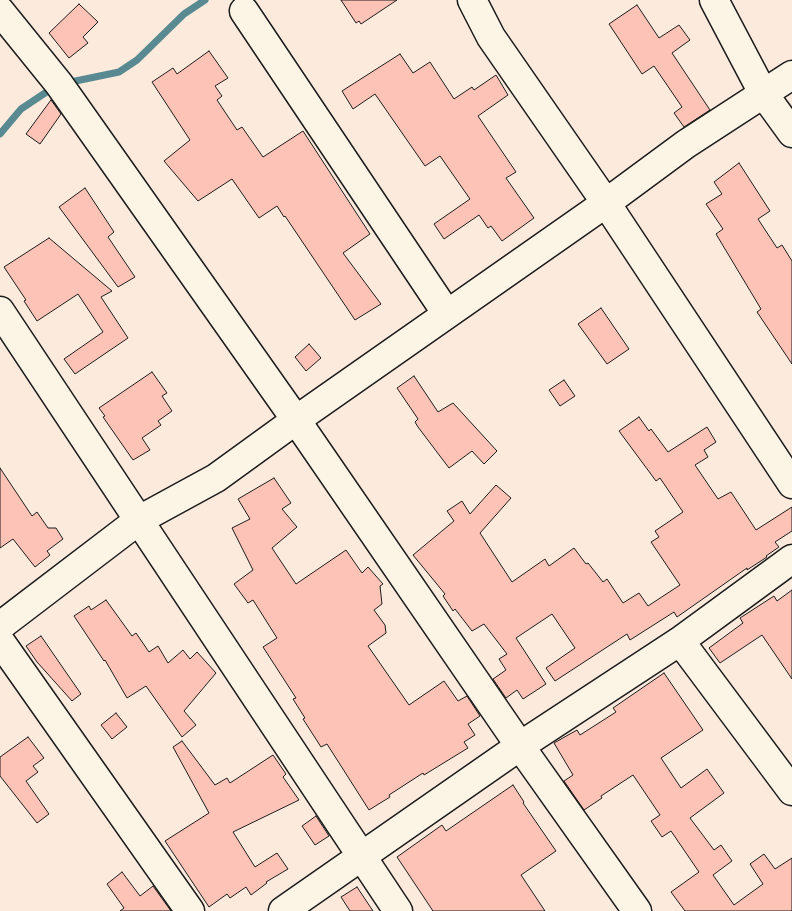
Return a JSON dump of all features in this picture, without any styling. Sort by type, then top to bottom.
[{"type":"street","points":[[472,0],[492,37],[606,203],[792,484]]},
{"type":"street","points":[[714,0],[763,93],[792,133]]},
{"type":"street","points":[[0,11],[59,84],[296,420],[520,746],[637,911]]},
{"type":"street","points":[[244,11],[447,314]]},
{"type":"street","points":[[0,626],[139,520],[216,478],[606,203],[686,144],[792,75]]},
{"type":"street","points":[[0,311],[398,911]]},
{"type":"street","points":[[284,911],[520,746],[680,641],[792,559]]},
{"type":"street","points":[[0,641],[190,911]]},
{"type":"street","points":[[680,641],[792,791]]},
{"type":"building","points":[[341,0],[397,0],[361,24],[359,21],[356,23]]},
{"type":"building","points":[[79,4],[98,22],[83,37],[88,43],[69,58],[49,33]]},
{"type":"building","points":[[637,5],[659,38],[679,25],[690,40],[672,53],[710,110],[684,127],[674,113],[682,107],[654,66],[642,74],[609,24]]},
{"type":"building","points":[[209,51],[228,78],[215,86],[222,96],[217,100],[237,130],[242,127],[263,157],[303,131],[370,234],[343,253],[381,304],[355,320],[277,206],[259,218],[232,179],[198,201],[164,161],[190,140],[152,82],[173,68],[177,74]]},
{"type":"building","points":[[400,54],[413,73],[430,62],[454,99],[472,87],[474,90],[496,75],[508,95],[478,116],[516,172],[506,178],[534,218],[502,241],[491,226],[488,228],[479,215],[444,239],[434,224],[470,199],[440,156],[425,166],[375,94],[353,109],[342,91]]},
{"type":"building","points":[[51,100],[61,114],[40,144],[26,134]]},
{"type":"building","points":[[739,163],[770,211],[758,219],[777,248],[782,245],[792,261],[792,364],[757,312],[761,309],[716,234],[723,229],[706,204],[722,194],[714,182]]},
{"type":"building","points":[[85,188],[114,232],[108,237],[135,277],[118,287],[59,207]]},
{"type":"building","points":[[49,238],[112,291],[101,297],[128,338],[75,374],[64,359],[103,332],[78,294],[37,321],[24,301],[26,300],[4,267]]},
{"type":"building","points":[[601,308],[629,349],[607,364],[578,324]]},
{"type":"building","points":[[309,344],[321,358],[306,371],[295,357]]},
{"type":"building","points":[[152,372],[167,393],[162,396],[172,411],[158,421],[161,425],[142,438],[150,450],[133,460],[103,417],[105,416],[99,408]]},
{"type":"building","points":[[414,376],[438,412],[453,403],[497,451],[484,464],[472,451],[449,468],[418,427],[415,422],[418,419],[397,388]]},
{"type":"building","points":[[564,380],[575,396],[560,406],[549,390]]},
{"type":"building","points":[[639,417],[649,431],[651,429],[668,452],[707,427],[716,442],[704,450],[708,457],[695,465],[718,499],[731,492],[756,530],[792,507],[792,531],[775,542],[779,547],[767,557],[747,570],[747,568],[677,617],[674,612],[630,640],[627,634],[555,681],[546,668],[575,648],[552,614],[516,638],[546,684],[523,699],[517,690],[506,698],[493,679],[506,670],[499,659],[507,654],[484,624],[472,631],[455,609],[453,611],[443,596],[445,594],[413,555],[454,521],[447,511],[462,501],[470,514],[496,485],[511,498],[480,533],[512,582],[545,559],[549,566],[574,548],[603,582],[607,579],[623,603],[639,593],[648,606],[680,585],[651,542],[659,537],[655,531],[683,512],[660,478],[656,481],[619,431]]},
{"type":"building","points":[[0,468],[32,516],[37,512],[48,528],[56,528],[63,539],[47,551],[50,555],[35,567],[13,539],[0,548]]},
{"type":"building","points":[[274,478],[291,503],[282,509],[297,527],[272,548],[296,584],[346,550],[362,573],[368,567],[383,584],[380,586],[382,604],[374,610],[385,625],[386,633],[368,646],[409,705],[444,681],[458,701],[467,696],[480,716],[468,724],[475,735],[464,742],[468,748],[424,775],[423,773],[369,810],[327,744],[321,747],[303,719],[305,718],[293,699],[296,698],[263,647],[277,638],[253,600],[248,603],[234,584],[253,570],[232,528],[250,519],[238,499]]},
{"type":"building","points":[[792,590],[792,679],[762,635],[720,663],[709,648],[743,623],[740,618],[774,596],[777,601]]},
{"type":"building","points":[[106,600],[132,636],[136,633],[149,652],[158,646],[168,663],[183,650],[190,659],[197,652],[216,673],[184,711],[196,725],[182,737],[146,686],[127,698],[105,660],[74,616],[89,606],[91,610]]},
{"type":"building","points":[[41,636],[81,694],[72,701],[37,662],[26,646]]},
{"type":"building","points":[[664,673],[703,730],[661,758],[681,788],[707,769],[724,793],[690,818],[714,850],[721,845],[732,861],[713,875],[734,905],[763,884],[750,864],[764,854],[775,869],[792,858],[792,911],[685,911],[671,892],[699,872],[671,831],[662,837],[651,821],[660,815],[633,775],[601,796],[602,798],[584,810],[564,781],[573,775],[554,743],[577,730],[580,735],[616,712],[613,708]]},
{"type":"building","points":[[116,713],[127,727],[112,739],[101,725]]},
{"type":"building","points":[[28,737],[44,758],[33,766],[38,772],[26,781],[49,814],[37,823],[0,776],[0,757]]},
{"type":"building","points":[[182,741],[215,785],[227,778],[230,783],[273,755],[286,774],[283,777],[299,800],[233,832],[255,867],[277,853],[288,869],[266,882],[251,895],[246,887],[230,898],[227,894],[209,907],[165,841],[209,813],[173,747]]},
{"type":"building","points":[[513,785],[556,851],[521,875],[545,911],[433,911],[397,857],[442,825],[446,831]]},
{"type":"building","points":[[316,816],[329,836],[315,845],[302,826]]},
{"type":"building","points":[[122,872],[140,896],[153,886],[171,911],[120,911],[124,908],[107,884]]},
{"type":"building","points":[[357,887],[373,911],[350,911],[341,897]]},
{"type":"waterway","points":[[66,83],[119,72],[137,60],[184,14],[205,0]]},
{"type":"waterway","points":[[0,134],[21,109],[54,87]]}]
